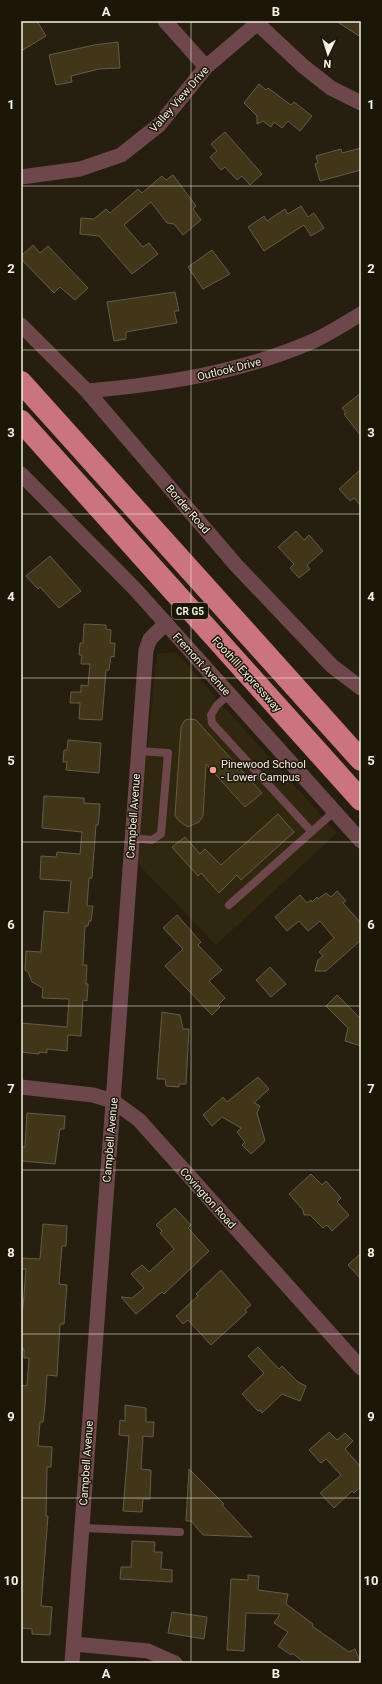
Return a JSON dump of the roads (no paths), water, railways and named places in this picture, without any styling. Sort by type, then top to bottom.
[{"type":"highway","name":"CR G5","points":[[21,382],[361,760]]},
{"type":"highway","name":"Foothill Expressway","points":[[21,421],[361,800]]},
{"type":"street","points":[[165,21],[206,67]]},
{"type":"street","points":[[259,23],[303,66],[331,88],[361,103]]},
{"type":"street","name":"Valley View Drive","points":[[21,177],[80,169],[121,155],[160,125],[206,67],[259,23]]},
{"type":"street","name":"Outlook Drive","points":[[87,391],[176,381],[228,370],[271,358],[313,342],[361,314]]},
{"type":"street","name":"Border Road","points":[[21,325],[87,391],[236,565],[332,666],[361,688]]},
{"type":"street","name":"Fremont Avenue","points":[[21,474],[135,589],[361,841]]},
{"type":"street","name":"Campbell Avenue","points":[[72,1663],[146,650],[150,639],[166,623]]},
{"type":"street","name":"Covington Road","points":[[21,1087],[93,1095],[113,1101],[138,1120],[361,1368]]},
{"type":"street","points":[[74,1644],[148,1651],[175,1663]]},
{"type":"lane","points":[[230,694],[217,705],[211,715],[212,723],[311,831]]},
{"type":"lane","points":[[132,838],[152,840],[161,834],[168,753],[138,751]]},
{"type":"lane","points":[[229,905],[335,811]]},
{"type":"lane","points":[[82,1528],[180,1532]]},
{"type":"place","name":"Pinewood School - Lower Campus","points":[[213,770]]}]
